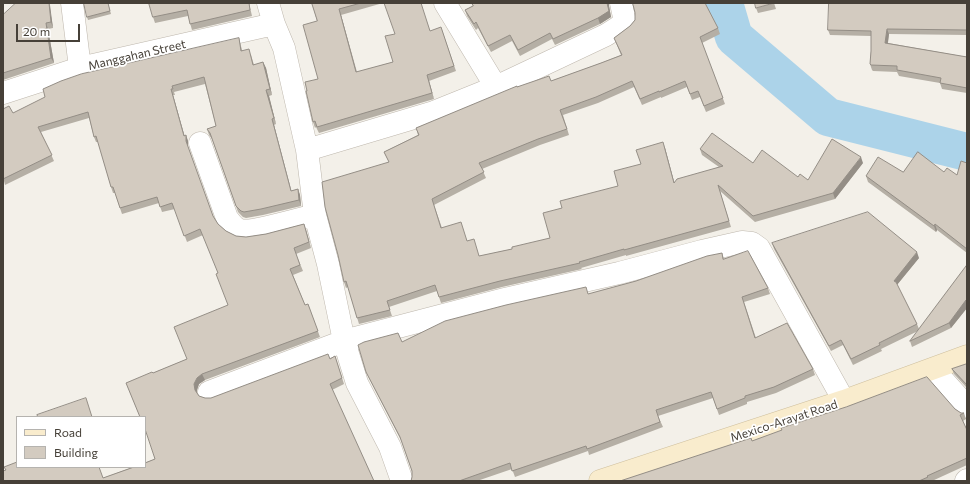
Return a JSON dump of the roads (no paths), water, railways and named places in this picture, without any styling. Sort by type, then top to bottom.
[{"type":"main road","name":"Mexico-Arayat Road","points":[[600,481],[844,401],[967,356]]},
{"type":"street","points":[[72,3],[80,68]]},
{"type":"street","points":[[268,3],[274,24],[284,48],[307,150],[315,215],[328,264],[344,341],[357,382],[390,447],[402,481]]},
{"type":"street","points":[[446,3],[496,87]]},
{"type":"street","points":[[307,150],[434,112],[496,87],[606,35],[617,28],[625,22],[621,3]]},
{"type":"street","name":"Manggahan Street","points":[[3,93],[80,68],[274,24]]},
{"type":"street","points":[[200,143],[227,218],[233,226],[240,230],[246,231],[315,215]]},
{"type":"street","points":[[209,392],[344,341],[505,299],[619,274],[702,251],[742,242],[752,243],[759,248],[844,401]]},
{"type":"street","points":[[933,369],[967,407]]},
{"type":"waterway","points":[[724,3],[734,37],[828,117],[967,152]]}]
